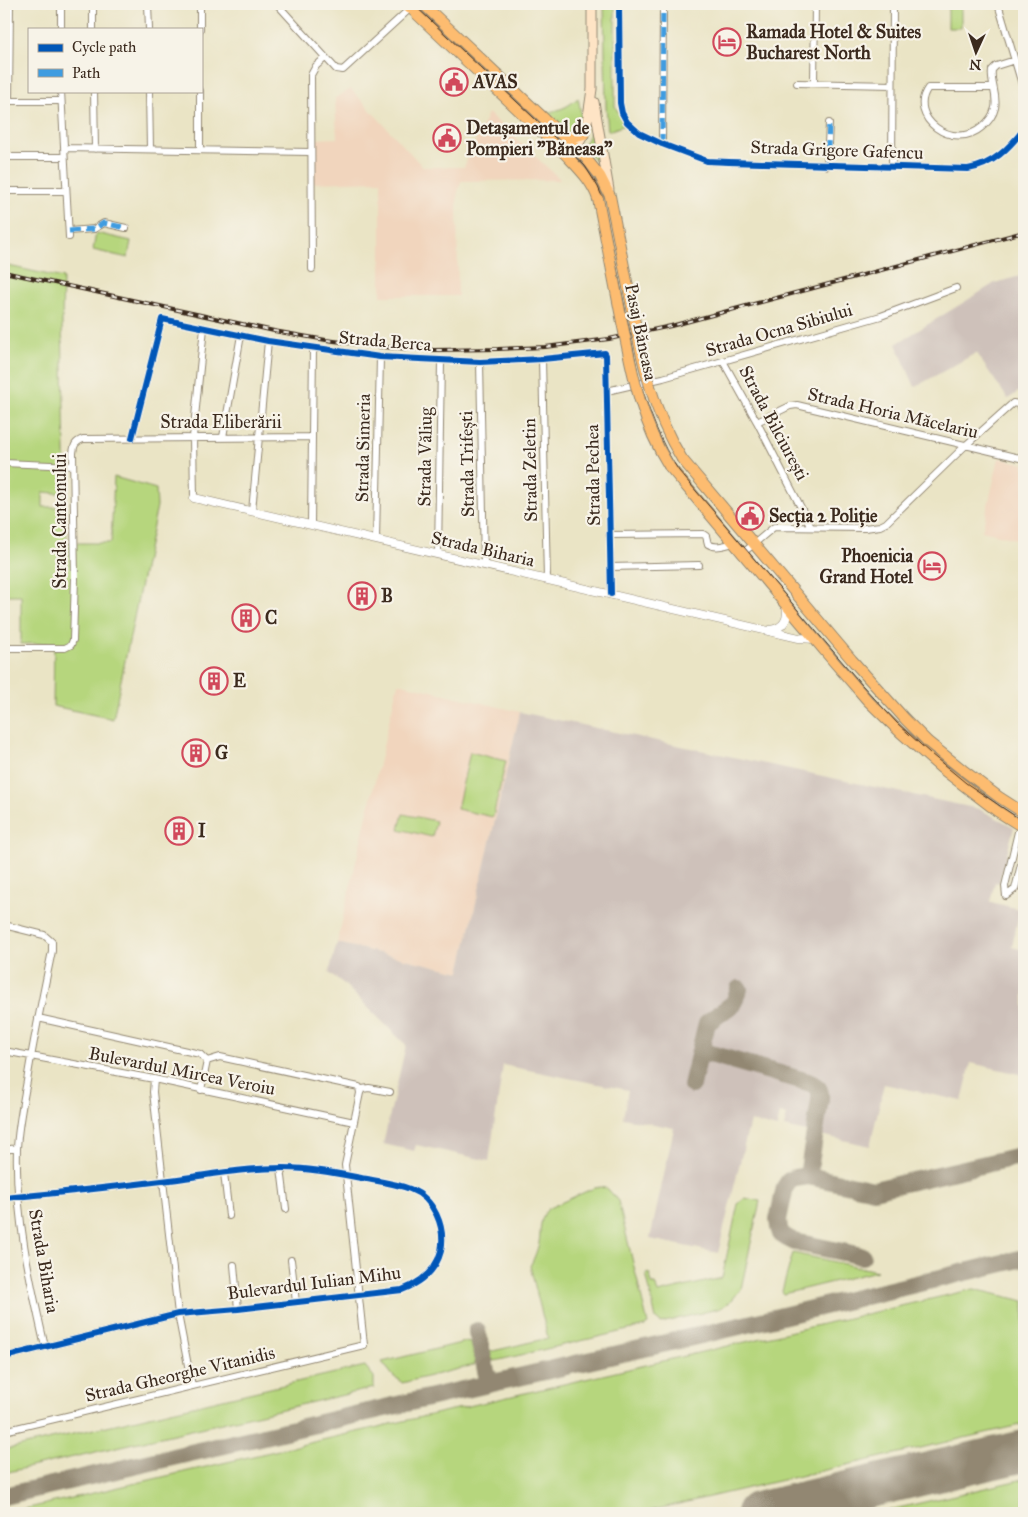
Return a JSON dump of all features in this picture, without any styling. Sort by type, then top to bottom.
[{"type":"main road","name":"Pasaj Băneasa","points":[[423,4],[577,149],[597,172],[610,196],[635,324],[650,387],[665,428],[682,459],[856,665],[919,734],[983,786],[1024,813]]},
{"type":"main road","points":[[570,159],[584,134],[592,89],[592,4]]},
{"type":"main road","name":"Pasaj Băneasa","points":[[410,5],[570,159],[591,184],[598,199],[638,396],[650,432],[669,466],[868,700],[910,742],[971,792],[997,811],[1024,827]]},
{"type":"main road","points":[[592,89],[610,196]]},
{"type":"main road","points":[[563,136],[573,137],[584,134]]},
{"type":"street","points":[[10,4],[7,40],[6,101],[61,101]]},
{"type":"street","points":[[60,4],[61,28]]},
{"type":"street","points":[[93,4],[93,28]]},
{"type":"street","points":[[148,4],[149,28]]},
{"type":"street","points":[[200,4],[200,28]]},
{"type":"street","points":[[277,4],[325,58],[336,69],[343,70],[410,5]]},
{"type":"street","name":"Strada Grigore Gafencu","points":[[619,4],[620,103],[622,114],[627,122],[639,133],[662,144],[707,160],[717,162],[828,166],[968,169],[977,167],[999,156],[1024,129]]},
{"type":"street","points":[[662,144],[663,4]]},
{"type":"street","points":[[814,83],[815,4]]},
{"type":"street","points":[[892,167],[893,4]]},
{"type":"street","points":[[998,4],[1024,91]]},
{"type":"street","points":[[312,269],[311,75],[316,66],[325,58]]},
{"type":"street","points":[[993,88],[928,88],[924,100],[925,113],[932,125],[954,136],[970,134],[979,130],[991,117],[995,109],[996,100],[992,82],[992,70],[996,66],[1015,60]]},
{"type":"street","points":[[797,83],[892,85]]},
{"type":"street","points":[[61,92],[69,234],[94,229],[104,223],[126,228]]},
{"type":"street","points":[[94,92],[95,149]]},
{"type":"street","points":[[149,92],[150,150]]},
{"type":"street","points":[[200,92],[200,150]]},
{"type":"street","points":[[828,166],[829,123]]},
{"type":"street","points":[[64,148],[310,152]]},
{"type":"street","points":[[4,157],[64,157]]},
{"type":"street","points":[[4,191],[66,191]]},
{"type":"street","name":"Strada Ocna Sibiului","points":[[607,392],[881,316],[956,288]]},
{"type":"street","name":"Strada Berca","points":[[132,438],[162,319],[242,336],[380,358],[480,362],[542,359],[602,352],[606,355]]},
{"type":"street","points":[[194,498],[193,437],[204,328]]},
{"type":"street","points":[[223,437],[242,336]]},
{"type":"street","points":[[252,511],[268,340]]},
{"type":"street","points":[[311,525],[313,348]]},
{"type":"street","name":"Strada Pechea","points":[[606,355],[611,594]]},
{"type":"street","name":"Strada Simeria","points":[[376,540],[380,358]]},
{"type":"street","name":"Strada Zeletin","points":[[542,359],[547,579]]},
{"type":"street","name":"Strada Văliug","points":[[438,554],[441,361]]},
{"type":"street","name":"Strada Bilciurești","points":[[723,361],[811,527]]},
{"type":"street","name":"Strada Trifești","points":[[480,362],[484,565]]},
{"type":"street","points":[[743,553],[774,527],[865,528],[886,524],[966,445],[1013,403],[1018,404],[1024,414]]},
{"type":"street","name":"Strada Horia Măcelariu","points":[[757,422],[790,406],[797,405],[1024,459]]},
{"type":"street","name":"Strada Eliberării","points":[[132,438],[311,437]]},
{"type":"street","name":"Strada Cantonului","points":[[4,648],[65,648],[71,645],[74,640],[75,578],[74,446],[77,441],[83,439],[132,438]]},
{"type":"street","points":[[4,463],[73,466]]},
{"type":"street","name":"Strada Biharia","points":[[194,498],[805,639],[815,639]]},
{"type":"street","points":[[610,535],[703,534],[711,546],[720,546],[734,542]]},
{"type":"street","points":[[610,567],[699,565]]},
{"type":"street","points":[[766,630],[777,628],[783,624],[788,614],[786,604]]},
{"type":"street","points":[[1024,827],[1018,832],[1005,886],[1006,896],[1016,889],[1024,852]]},
{"type":"street","name":"Strada Biharia","points":[[4,925],[44,935],[52,942],[52,951],[22,1108],[17,1148],[18,1197],[29,1276],[45,1347]]},
{"type":"street","points":[[38,1018],[200,1054],[207,1061]]},
{"type":"street","name":"Bulevardul Mircea Veroiu","points":[[4,1051],[154,1079],[354,1122]]},
{"type":"street","points":[[207,1061],[220,1057],[359,1087],[360,1093],[346,1165],[359,1294]]},
{"type":"street","points":[[201,1090],[207,1061]]},
{"type":"street","points":[[154,1079],[178,1314],[192,1386]]},
{"type":"street","points":[[360,1093],[365,1088],[390,1092]]},
{"type":"street","points":[[4,1150],[17,1148]]},
{"type":"street","points":[[281,1168],[286,1209]]},
{"type":"street","name":"Bulevardul Iulian Mihu","points":[[4,1198],[224,1173],[281,1168],[315,1170],[410,1189],[422,1196],[431,1205],[436,1212],[442,1232],[438,1259],[425,1278],[402,1290],[178,1314],[4,1357]]},
{"type":"street","points":[[224,1173],[229,1216]]},
{"type":"street","points":[[291,1260],[296,1302]]},
{"type":"street","points":[[234,1265],[238,1309]]},
{"type":"street","name":"Strada Gheorghe Vitanidis","points":[[4,1432],[364,1345],[359,1294]]},
{"type":"shaded area","points":[[351,89],[423,167],[464,167],[488,113],[561,180],[461,181],[457,196],[458,296],[381,296],[381,181],[312,183],[316,139],[337,138],[335,98]]},
{"type":"shaded area","points":[[1024,275],[1024,388],[1008,399],[976,353],[915,387],[896,344],[995,283]]},
{"type":"shaded area","points":[[999,458],[1024,464],[1024,541],[982,531]]},
{"type":"shaded area","points":[[398,683],[520,712],[460,972],[337,943]]},
{"type":"shaded area","points":[[520,712],[979,809],[1014,827],[999,883],[995,882],[990,902],[1020,909],[1012,947],[1024,950],[1024,1075],[971,1063],[962,1101],[884,1084],[870,1146],[784,1127],[787,1115],[780,1113],[777,1128],[750,1121],[718,1253],[650,1239],[674,1128],[623,1118],[628,1090],[503,1065],[489,1161],[416,1145],[414,1151],[383,1144],[406,1045],[343,983],[329,973],[337,943],[460,972]]},
{"type":"green space","points":[[604,4],[615,4],[615,106],[625,125],[608,131],[606,107]]},
{"type":"green space","points":[[948,4],[961,4],[961,28],[948,28]]},
{"type":"green space","points":[[578,98],[581,116],[580,126],[573,133],[566,133],[547,112],[564,108]]},
{"type":"green space","points":[[592,130],[596,161],[582,147]]},
{"type":"green space","points":[[96,233],[131,241],[128,258],[93,250]]},
{"type":"green space","points":[[4,265],[63,278],[62,322],[66,494],[43,492],[43,507],[66,507],[67,542],[111,543],[114,477],[156,489],[157,506],[113,719],[53,706],[54,643],[21,644],[21,595],[4,595]]},
{"type":"green space","points":[[470,752],[506,761],[493,817],[457,809]]},
{"type":"green space","points":[[403,814],[436,821],[432,837],[399,829]]},
{"type":"green space","points":[[594,1188],[608,1189],[618,1201],[648,1324],[495,1361],[490,1357],[489,1350],[493,1351],[548,1338],[530,1266],[539,1243],[544,1215],[549,1208]]},
{"type":"green space","points":[[745,1198],[760,1201],[741,1289],[732,1300],[721,1308],[661,1323],[656,1319],[646,1273],[650,1274],[652,1284],[655,1284],[658,1293],[722,1278],[738,1204]]},
{"type":"green space","points":[[793,1253],[877,1271],[783,1294],[782,1291]]},
{"type":"green space","points":[[974,1289],[1024,1301],[1024,1424],[640,1513],[7,1513]]},
{"type":"green space","points":[[465,1342],[471,1343],[476,1361],[474,1365],[402,1383],[394,1377],[382,1362]]},
{"type":"green space","points":[[365,1366],[374,1377],[374,1388],[4,1473],[4,1450]]},
{"type":"green space","points":[[1024,1479],[1024,1513],[877,1513]]},
{"type":"taxiway","points":[[700,1051],[707,1023],[734,1003],[739,989]]},
{"type":"taxiway","points":[[692,1085],[700,1051],[808,1082],[816,1087],[820,1093],[820,1100],[808,1176]]},
{"type":"taxiway","points":[[862,1256],[795,1242],[781,1234],[778,1220],[785,1187],[789,1181],[808,1176],[874,1190],[1024,1155]]},
{"type":"taxiway","points":[[4,1496],[757,1322],[1024,1258]]},
{"type":"taxiway","points":[[477,1331],[487,1375],[492,1381],[496,1382]]},
{"type":"runway","points":[[757,1513],[1024,1451]]},
{"type":"tram line","points":[[413,4],[585,166],[598,187],[603,199],[639,378],[656,426],[666,449],[679,471],[862,685],[897,723],[966,783],[1024,822]]},
{"type":"railway","points":[[4,272],[274,331],[326,340],[382,347],[434,350],[498,349],[545,347],[609,339],[671,326],[1024,232]]},
{"type":"marked path","points":[[662,144],[663,4]]},
{"type":"marked path","points":[[827,166],[829,123]]},
{"type":"marked path","points":[[69,231],[94,229],[104,223],[126,228]]},
{"type":"cycle path","points":[[619,4],[620,103],[622,113],[627,122],[639,133],[707,161],[968,169],[993,160],[1024,129]]},
{"type":"cycle path","points":[[132,438],[162,319],[268,341],[380,357],[480,362],[605,353],[611,594]]},
{"type":"cycle path","points":[[4,1198],[128,1185],[240,1170],[269,1168],[303,1169],[392,1184],[410,1189],[426,1199],[432,1206],[442,1232],[441,1251],[435,1265],[421,1280],[402,1290],[178,1314],[4,1357]]},
{"type":"place","name":"Ramada Hotel & Suites Bucharest North","points":[[727,42]]},
{"type":"place","name":"AVAS","points":[[454,82]]},
{"type":"place","name":"Detașamentul de Pompieri \"Băneasa\"","points":[[447,138]]},
{"type":"place","name":"Secția 2 Poliție","points":[[750,516]]},
{"type":"place","name":"Phoenicia Grand Hotel","points":[[932,566]]},
{"type":"place","name":"B","points":[[362,596]]},
{"type":"place","name":"C","points":[[246,618]]},
{"type":"place","name":"E","points":[[214,681]]},
{"type":"place","name":"G","points":[[196,753]]},
{"type":"place","name":"I","points":[[179,831]]}]
